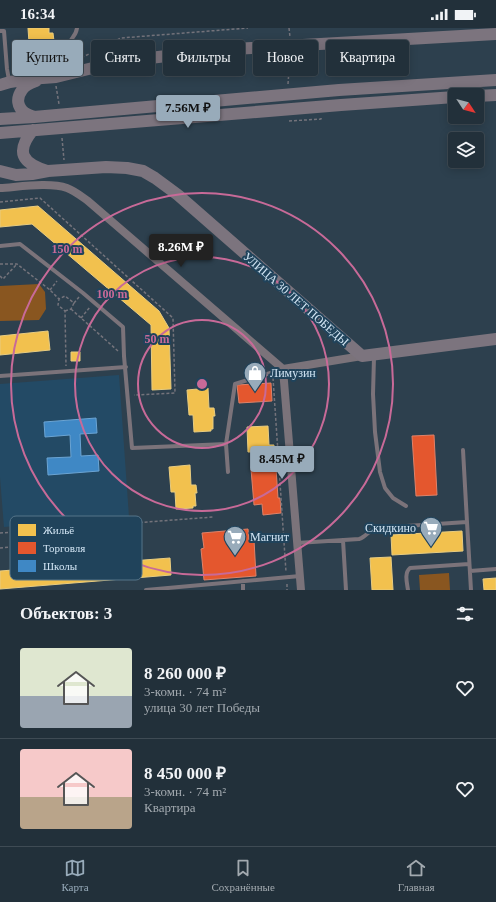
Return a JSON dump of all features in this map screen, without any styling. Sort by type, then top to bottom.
[{"type":"main road","points":[[83,67],[216,50],[496,34]]},
{"type":"main road","points":[[3,82],[58,76]]},
{"type":"main road","points":[[34,117],[25,113],[20,108],[18,102],[22,90],[27,85],[40,79]]},
{"type":"main road","points":[[0,119],[339,90],[496,80]]},
{"type":"main road","points":[[484,96],[496,95]]},
{"type":"main road","points":[[0,133],[448,97]]},
{"type":"main road","points":[[33,130],[27,138],[23,152],[26,159],[31,164],[37,168],[48,171]]},
{"type":"main road","name":"УЛИЦА 30 ЛЕТ ПОБЕДЫ","points":[[0,171],[16,175],[106,167],[127,168],[143,171],[178,195],[368,355]]},
{"type":"main road","points":[[368,355],[496,339]]},
{"type":"street","points":[[0,188],[33,185],[57,186],[75,192],[88,201],[283,369],[301,590]]},
{"type":"street","points":[[283,369],[368,355]]},
{"type":"lane","points":[[72,40],[76,34],[77,28]]},
{"type":"lane","points":[[3,30],[7,69],[3,82]]},
{"type":"lane","points":[[0,246],[20,244],[62,276],[123,327],[132,448],[226,444]]},
{"type":"lane","points":[[368,355],[380,472],[389,493],[393,498],[406,506]]},
{"type":"lane","points":[[0,376],[126,368]]},
{"type":"lane","points":[[228,472],[226,444],[235,384],[283,369]]},
{"type":"lane","points":[[463,450],[471,590]]},
{"type":"lane","points":[[297,542],[362,538],[372,529],[376,528],[467,522]]},
{"type":"lane","points":[[343,540],[346,590]]},
{"type":"lane","points":[[408,590],[407,570],[410,568],[469,564]]},
{"type":"lane","points":[[470,571],[496,569]]},
{"type":"lane","points":[[142,590],[208,588],[243,581],[300,576]]},
{"type":"lane","points":[[243,581],[243,590]]},
{"type":"path","points":[[83,61],[121,38],[215,29],[248,28]]},
{"type":"path","points":[[0,202],[40,198],[173,318],[175,393],[128,395]]},
{"type":"path","points":[[0,264],[17,264],[59,299]]},
{"type":"path","points":[[0,276],[3,279],[17,264]]},
{"type":"path","points":[[50,290],[62,276]]},
{"type":"path","points":[[59,299],[65,296],[74,303],[72,310]]},
{"type":"path","points":[[59,299],[58,305],[65,311],[66,371]]},
{"type":"path","points":[[81,318],[94,303]]},
{"type":"path","points":[[65,311],[72,310],[124,356]]},
{"type":"path","points":[[273,372],[287,590]]},
{"type":"path","points":[[142,523],[214,517]]},
{"type":"path","points":[[0,533],[10,532]]},
{"type":"path","points":[[0,548],[10,547]]},
{"type":"shaded area","points":[[39,284],[45,292],[46,309],[39,320],[0,321],[0,286]]},
{"type":"shaded area","points":[[119,375],[129,516],[10,516],[10,527],[4,527],[0,477],[0,384]]},
{"type":"shaded area","points":[[449,573],[450,590],[420,590],[419,575]]},
{"type":"building: Жильё","points":[[28,28],[49,28],[49,33],[53,33],[54,40],[29,40]]},
{"type":"building: Жильё","points":[[38,206],[159,311],[169,328],[171,389],[152,390],[151,325],[32,224],[0,227],[0,210]]},
{"type":"building: Жильё","points":[[48,331],[50,350],[0,355],[0,336]]},
{"type":"building: Жильё","points":[[71,352],[80,352],[80,361],[71,361]]},
{"type":"building: Жильё","points":[[208,388],[209,408],[214,408],[215,416],[213,416],[213,429],[211,429],[211,431],[194,432],[193,415],[189,415],[187,390]]},
{"type":"building: Жильё","points":[[268,426],[269,445],[274,445],[274,453],[272,454],[273,466],[271,466],[271,468],[254,469],[252,452],[248,452],[247,427]]},
{"type":"building: Жильё","points":[[190,465],[191,485],[196,485],[196,506],[193,506],[193,508],[176,509],[175,492],[171,492],[169,467]]},
{"type":"building: Жильё","points":[[462,531],[463,551],[392,555],[391,535]]},
{"type":"building: Жильё","points":[[391,557],[393,590],[372,590],[370,558]]},
{"type":"building: Жильё","points":[[170,558],[171,575],[142,577],[142,560]]},
{"type":"building: Жильё","points":[[10,570],[10,580],[110,580],[0,589],[0,571]]},
{"type":"building: Жильё","points":[[496,578],[496,590],[484,590],[483,579]]},
{"type":"building: Торговля","name":"Лимузин","points":[[271,383],[272,401],[239,403],[237,385]]},
{"type":"building: Торговля","points":[[434,435],[437,495],[416,496],[412,436]]},
{"type":"building: Торговля","points":[[276,468],[278,498],[280,498],[281,513],[263,515],[262,504],[254,505],[251,469]]},
{"type":"building: Торговля","points":[[248,529],[249,540],[254,540],[256,576],[204,580],[201,549],[204,548],[202,533]]},
{"type":"building: Школы","points":[[96,418],[97,433],[80,434],[81,456],[98,455],[99,471],[48,475],[47,458],[71,457],[70,435],[45,437],[44,422]]},
{"type":"place","name":"Лимузин","points":[[255,392]]},
{"type":"place","name":"Скидкино","points":[[431,548]]},
{"type":"place","name":"Магнит","points":[[235,556]]}]
